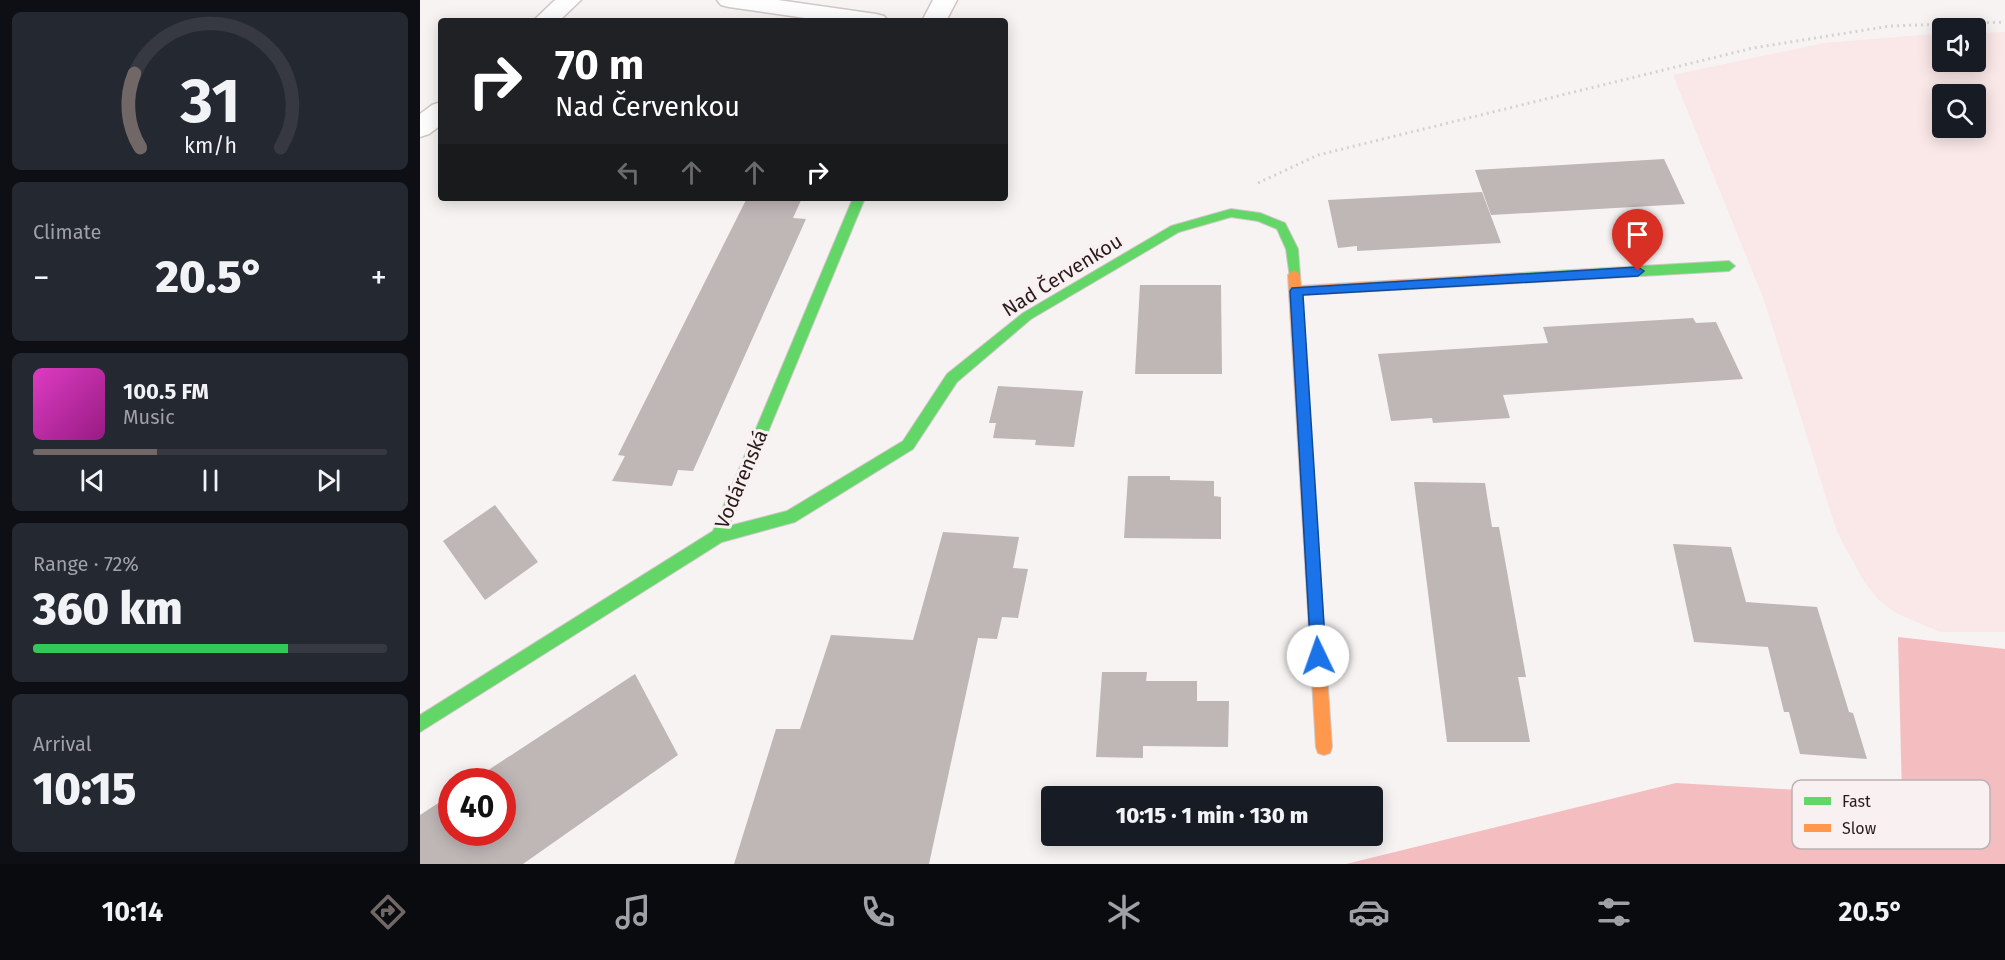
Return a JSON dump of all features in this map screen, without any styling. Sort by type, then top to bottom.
[{"type":"street","points":[[548,18],[569,0]]},
{"type":"street","points":[[729,0],[855,18]]},
{"type":"street","points":[[936,18],[945,0]]},
{"type":"street","points":[[420,129],[438,114]]},
{"type":"street","name":"Vodárenská","points":[[420,724],[718,536],[858,201]]},
{"type":"street","name":"Nad Červenkou","points":[[718,536],[790,517],[908,445],[952,378],[1027,316],[1174,229],[1230,213],[1260,218],[1281,226],[1292,249],[1324,747]]},
{"type":"street","points":[[1296,291],[1729,266]]},
{"type":"path","points":[[1230,213],[1243,191],[1318,155],[1575,90],[1754,48],[1839,32],[1890,26],[2005,22]]},
{"type":"shaded area","points":[[2005,32],[2005,632],[1940,632],[1896,613],[1879,600],[1865,583],[1837,532],[1764,300],[1673,75],[1824,43],[1932,34],[1932,72],[1986,72],[1986,33]]},
{"type":"shaded area","points":[[1898,637],[2005,649],[2005,864],[1346,864],[1676,783],[1792,790],[1792,849],[1990,849],[1990,780],[1902,780]]},
{"type":"building","points":[[1664,159],[1685,204],[1491,215],[1475,170]]},
{"type":"building","points":[[1482,192],[1501,243],[1357,251],[1357,246],[1338,248],[1328,200]]},
{"type":"building","points":[[745,201],[801,201],[793,218],[806,219],[693,471],[678,470],[672,486],[612,481],[625,456],[618,455]]},
{"type":"building","points":[[1140,285],[1221,285],[1222,374],[1135,374]]},
{"type":"building","points":[[1693,318],[1696,323],[1716,322],[1743,379],[1503,395],[1510,418],[1433,423],[1432,418],[1391,421],[1378,354],[1548,343],[1543,327]]},
{"type":"building","points":[[998,386],[1083,391],[1074,447],[1035,445],[1036,440],[993,438],[996,423],[989,423]]},
{"type":"building","points":[[1128,476],[1170,476],[1170,480],[1214,481],[1214,496],[1221,497],[1221,539],[1124,538]]},
{"type":"building","points":[[1414,482],[1485,483],[1492,527],[1499,527],[1526,677],[1518,677],[1530,742],[1447,742]]},
{"type":"building","points":[[495,505],[538,562],[485,600],[443,541]]},
{"type":"building","points":[[943,532],[1019,537],[1013,568],[1028,569],[1018,618],[1002,617],[997,639],[978,638],[929,864],[734,864],[776,729],[800,729],[831,635],[913,640]]},
{"type":"building","points":[[1673,544],[1731,547],[1746,602],[1817,607],[1849,712],[1853,713],[1867,759],[1800,754],[1789,712],[1784,712],[1768,647],[1694,642]]},
{"type":"building","points":[[1102,672],[1147,672],[1146,681],[1197,681],[1197,701],[1229,701],[1228,747],[1143,746],[1143,758],[1096,757]]},
{"type":"building","points":[[635,674],[678,755],[523,864],[420,864],[420,815],[438,803],[438,846],[516,846],[516,768],[491,768]]},
{"type":"traffic: fast","points":[[420,724],[718,536],[858,201]]},
{"type":"traffic: fast","points":[[718,536],[790,517],[908,445],[952,378],[1027,316],[1175,229],[1231,213],[1260,217],[1281,226],[1292,249],[1294,275]]},
{"type":"traffic: fast","points":[[1520,278],[1729,266]]},
{"type":"traffic: slow","points":[[1294,275],[1324,747]]},
{"type":"traffic: slow","points":[[1296,291],[1520,278]]},
{"type":"route","points":[[1318,656],[1296,291],[1638,271]]}]
